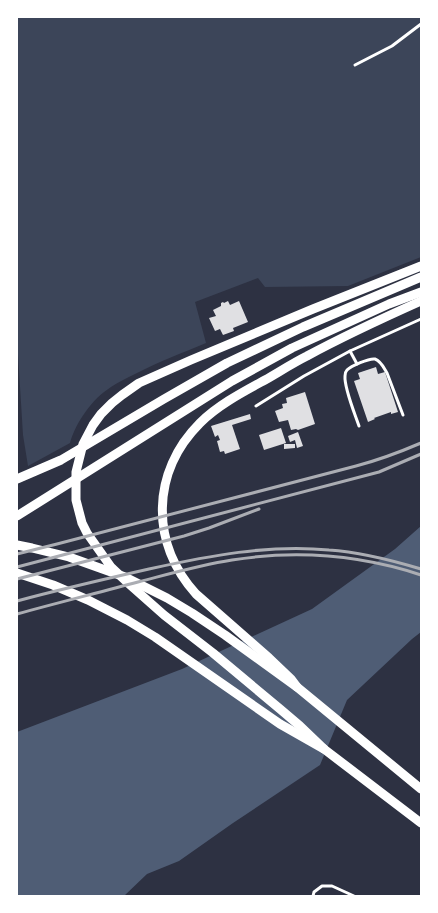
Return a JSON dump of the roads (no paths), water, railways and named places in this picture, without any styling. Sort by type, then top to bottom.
[{"type":"main road","points":[[421,266],[313,309],[139,383],[122,395],[101,414],[93,425],[80,452],[76,472],[76,500],[82,523],[87,533],[118,575],[164,615],[213,653],[280,709],[324,749],[421,823]]},
{"type":"main road","points":[[17,479],[61,460],[227,363],[303,327],[421,277]]},
{"type":"main road","points":[[17,516],[232,381],[292,348],[389,304],[421,292]]},
{"type":"main road","points":[[297,686],[269,658],[196,594],[176,567],[165,538],[162,517],[163,491],[168,474],[182,445],[191,432],[206,417],[217,409],[307,356],[421,300]]},
{"type":"main road","points":[[17,545],[45,551],[92,565],[125,577],[192,613],[297,686],[421,789]]},
{"type":"main road","points":[[17,573],[54,585],[88,600],[126,620],[162,641],[280,724],[324,749]]},
{"type":"lane","points":[[355,65],[392,46],[421,24]]},
{"type":"lane","points":[[256,406],[304,376],[350,351],[421,319]]},
{"type":"lane","points":[[350,351],[357,364]]},
{"type":"lane","points":[[359,426],[345,384],[346,373],[347,370],[357,364],[370,359],[381,363],[387,373],[403,415]]},
{"type":"lane","points":[[313,896],[314,892],[322,886],[332,886],[354,896]]},
{"type":"railway","points":[[17,554],[365,464],[421,443]]},
{"type":"railway","points":[[17,567],[379,472],[421,454]]},
{"type":"railway","points":[[17,579],[184,536],[259,509]]},
{"type":"railway","points":[[17,601],[171,564],[239,552],[261,550],[306,549],[341,551],[376,557],[421,569]]},
{"type":"railway","points":[[17,614],[196,567],[256,557],[280,555],[327,556],[375,563],[421,575]]}]
